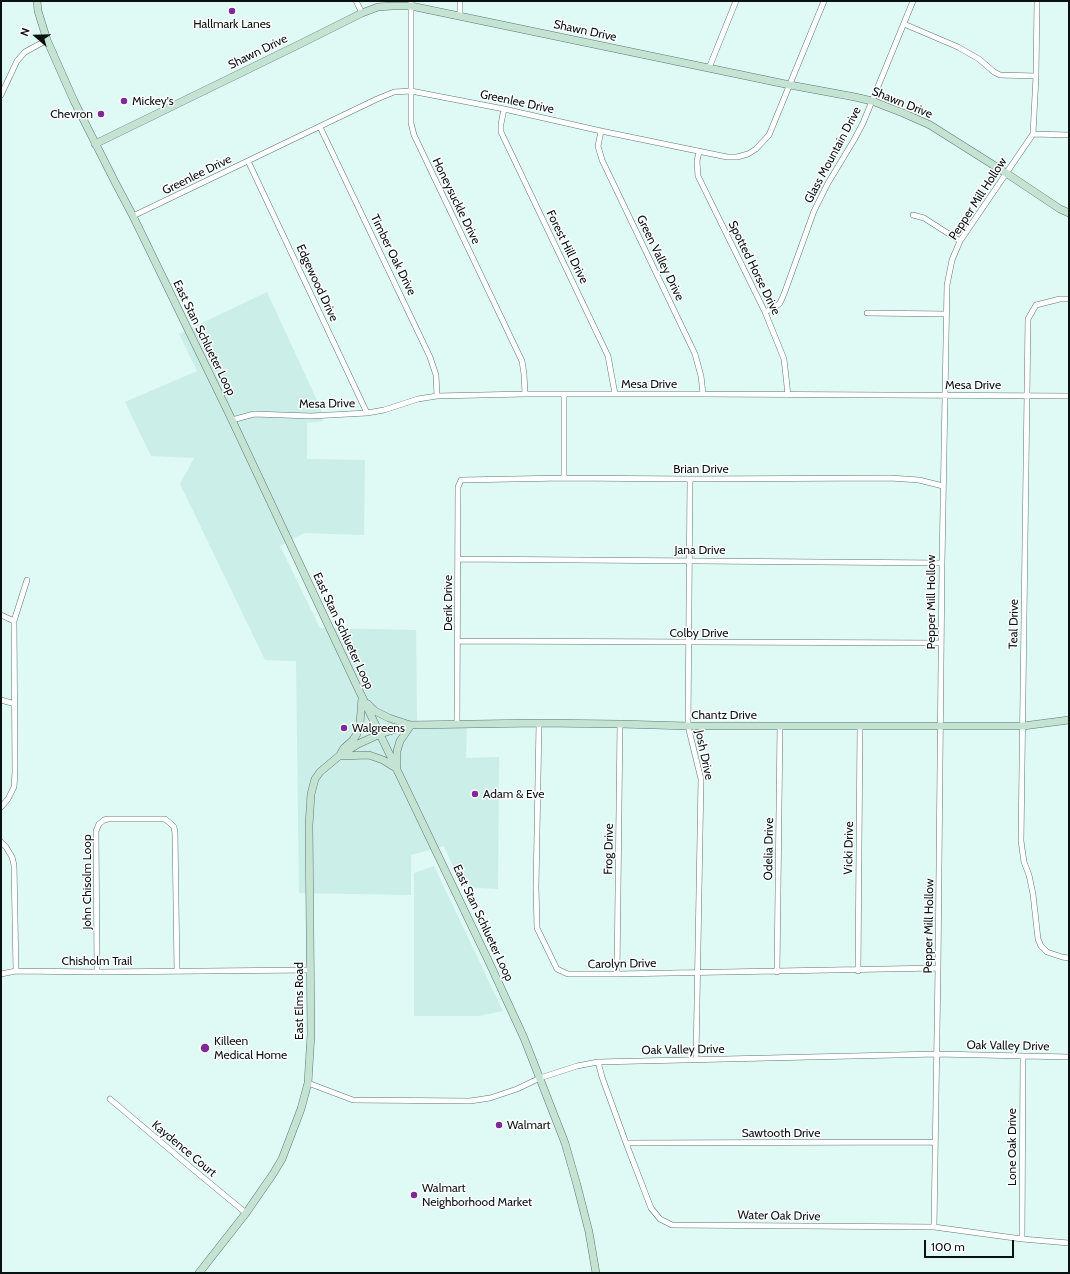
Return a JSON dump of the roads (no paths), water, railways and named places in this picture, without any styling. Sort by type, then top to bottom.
[{"type":"main road","name":"East Stan Schlueter Loop","points":[[32,1],[38,10]]},
{"type":"main road","name":"East Stan Schlueter Loop","points":[[37,1],[38,10],[47,40],[74,101],[133,216],[232,420],[363,699],[493,969],[524,1038],[565,1143],[578,1185],[589,1232],[596,1273]]},
{"type":"main road","name":"Shawn Drive","points":[[95,144],[362,13],[378,7],[411,4],[460,16],[872,101],[919,119],[930,125],[1060,209],[1069,213]]},
{"type":"main road","points":[[363,699],[375,711],[410,726],[400,741],[397,750],[397,769]]},
{"type":"main road","points":[[339,756],[344,748],[353,740],[356,734],[360,723],[363,699]]},
{"type":"main road","name":"Chantz Drive","points":[[380,734],[410,726],[457,724],[539,723],[688,726],[1023,726],[1069,720]]},
{"type":"main road","name":"East Elms Road","points":[[199,1273],[260,1194],[282,1159],[296,1123],[308,1083],[311,1034],[309,826],[311,794],[315,779],[320,772],[339,756],[358,744],[380,734]]},
{"type":"main road","points":[[339,756],[369,755],[383,760],[397,769]]},
{"type":"street","points":[[356,1],[362,13]]},
{"type":"street","points":[[460,1],[460,16]]},
{"type":"street","points":[[709,68],[736,1]]},
{"type":"street","name":"Greenlee Drive","points":[[133,216],[394,92],[411,91],[504,109],[726,157],[748,154],[756,149],[769,135],[824,1]]},
{"type":"street","name":"Glass Mountain Drive","points":[[765,312],[774,308],[780,303],[820,198],[854,140],[872,101],[913,1]]},
{"type":"street","points":[[1037,1],[1036,76],[1033,134],[1069,135]]},
{"type":"street","name":"Honeysuckle Drive","points":[[411,4],[411,123],[414,135],[522,361],[525,394]]},
{"type":"street","points":[[904,24],[958,47],[979,59],[994,72],[1000,75],[1036,76]]},
{"type":"street","points":[[1,95],[17,61],[25,52],[47,40]]},
{"type":"street","name":"Forest Hill Drive","points":[[504,109],[501,132],[608,356],[615,394]]},
{"type":"street","name":"Timber Oak Drive","points":[[320,126],[430,357],[436,375],[437,396]]},
{"type":"street","name":"Green Valley Drive","points":[[601,131],[598,146],[602,160],[695,354],[701,376],[703,394]]},
{"type":"street","name":"Pepper Mill Hollow","points":[[934,1227],[944,395],[947,285],[952,260],[960,241],[1033,134]]},
{"type":"street","name":"Spotted Horse Drive","points":[[699,152],[697,161],[698,176],[765,312],[784,359],[788,395]]},
{"type":"street","name":"Edgewood Drive","points":[[248,162],[367,413]]},
{"type":"street","points":[[913,215],[924,218],[960,241]]},
{"type":"street","name":"Teal Drive","points":[[1069,300],[1060,299],[1036,305],[1028,319],[1021,841],[1024,862],[1033,894],[1038,939],[1041,946],[1047,952],[1069,958]]},
{"type":"street","points":[[866,314],[946,314]]},
{"type":"street","name":"Mesa Drive","points":[[232,420],[254,414],[311,416],[367,413],[384,410],[418,399],[437,396],[525,394],[1069,396]]},
{"type":"street","points":[[564,394],[564,478]]},
{"type":"street","name":"Brian Drive","points":[[460,482],[461,480],[564,478],[890,478],[919,480],[943,486]]},
{"type":"street","name":"Josh Drive","points":[[690,479],[688,560],[688,726],[701,779],[696,1059]]},
{"type":"street","name":"Derik Drive","points":[[457,724],[458,487],[460,482]]},
{"type":"street","name":"Jana Drive","points":[[458,559],[942,563]]},
{"type":"street","points":[[1,807],[8,799],[14,787],[16,772],[14,621],[27,580]]},
{"type":"street","points":[[1,615],[14,621]]},
{"type":"street","name":"Colby Drive","points":[[458,642],[941,643]]},
{"type":"street","points":[[1,700],[15,704]]},
{"type":"street","name":"Carolyn Drive","points":[[539,723],[536,887],[537,928],[557,969],[568,974],[617,974],[858,971],[938,968]]},
{"type":"street","name":"Frog Drive","points":[[617,974],[620,724]]},
{"type":"street","name":"Odelia Drive","points":[[777,972],[780,726]]},
{"type":"street","name":"Vicki Drive","points":[[858,971],[860,726]]},
{"type":"street","name":"John Chisolm Loop","points":[[97,972],[96,831],[99,824],[104,820],[116,819],[164,819],[174,827],[177,971]]},
{"type":"street","points":[[1,842],[12,856],[14,865],[16,971]]},
{"type":"street","name":"Chisholm Trail","points":[[1,974],[16,971],[97,972],[311,970]]},
{"type":"street","name":"Oak Valley Drive","points":[[308,1083],[353,1100],[470,1101],[490,1098],[517,1089],[540,1078],[577,1066],[598,1062],[937,1054],[1069,1057]]},
{"type":"street","name":"Lone Oak Drive","points":[[1022,1239],[1023,1056]]},
{"type":"street","name":"Water Oak Drive","points":[[598,1062],[602,1077],[651,1208],[660,1219],[672,1225],[934,1227],[1022,1239],[1069,1243]]},
{"type":"street","name":"Kaydence Court","points":[[110,1099],[246,1213]]},
{"type":"street","name":"Sawtooth Drive","points":[[626,1143],[935,1142]]},
{"type":"place","name":"Hallmark Lanes","points":[[232,11]]},
{"type":"place","name":"Mickey's","points":[[124,101]]},
{"type":"place","name":"Chevron","points":[[101,114]]},
{"type":"place","name":"Walgreens","points":[[344,728]]},
{"type":"place","name":"Adam & Eve","points":[[475,794]]},
{"type":"place","name":"Killeen Medical Home","points":[[205,1048]]},
{"type":"place","name":"Walmart","points":[[499,1125]]},
{"type":"place","name":"Walmart Neighborhood Market","points":[[414,1195]]}]
